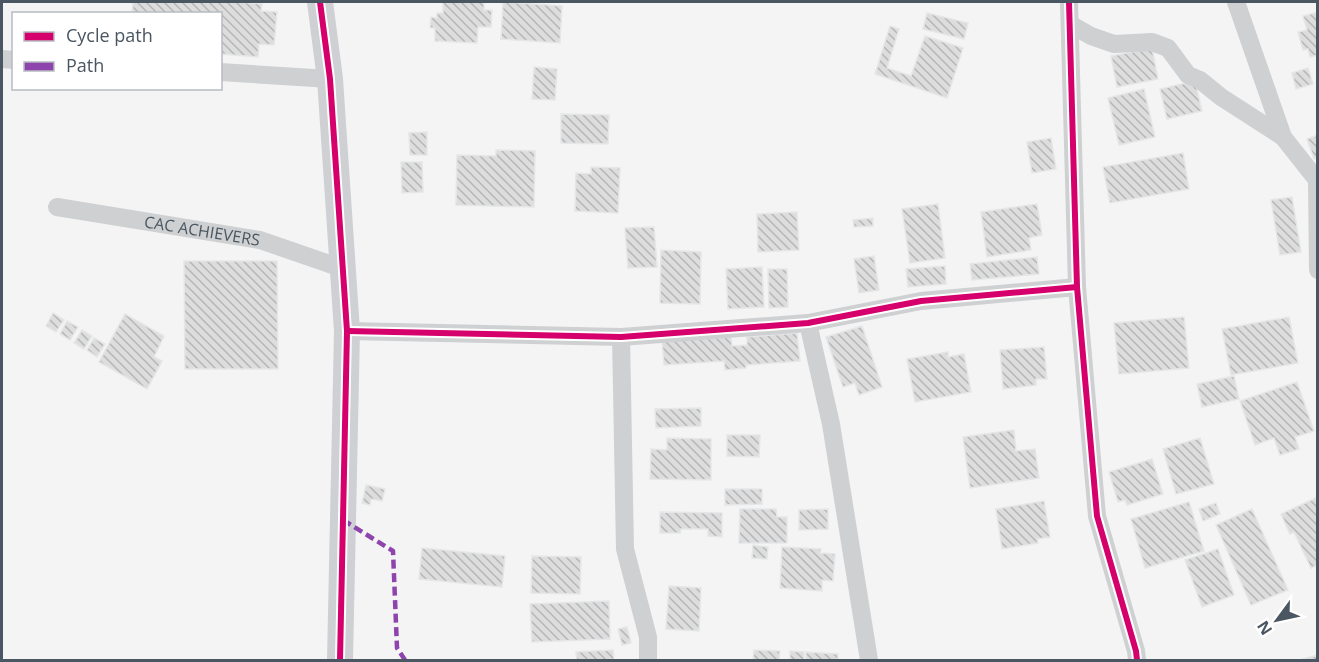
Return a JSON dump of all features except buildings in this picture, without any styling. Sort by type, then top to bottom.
[{"type":"street","points":[[320,2],[330,79],[347,332],[340,660]]},
{"type":"street","points":[[1070,2],[1077,287],[1097,516],[1137,660]]},
{"type":"street","points":[[1236,2],[1283,136],[1317,180],[1317,270]]},
{"type":"street","points":[[1070,24],[1091,36],[1114,44],[1152,42],[1168,48],[1188,75],[1200,80],[1221,97],[1283,136]]},
{"type":"street","points":[[222,72],[330,79]]},
{"type":"street","name":"CAC ACHIEVERS","points":[[57,207],[260,240],[344,269]]},
{"type":"street","points":[[347,332],[621,337],[808,323],[921,301],[1077,287]]},
{"type":"street","points":[[808,323],[831,424],[869,660]]},
{"type":"street","points":[[621,337],[626,549],[648,637],[648,660]]},
{"type":"marked path","points":[[343,520],[393,551],[397,648],[405,660]]},
{"type":"cycle path","points":[[320,2],[330,79],[347,331],[340,660]]},
{"type":"cycle path","points":[[1069,2],[1077,287],[1097,516],[1137,660]]},
{"type":"cycle path","points":[[347,331],[621,337],[808,323],[921,301],[1077,287]]}]
